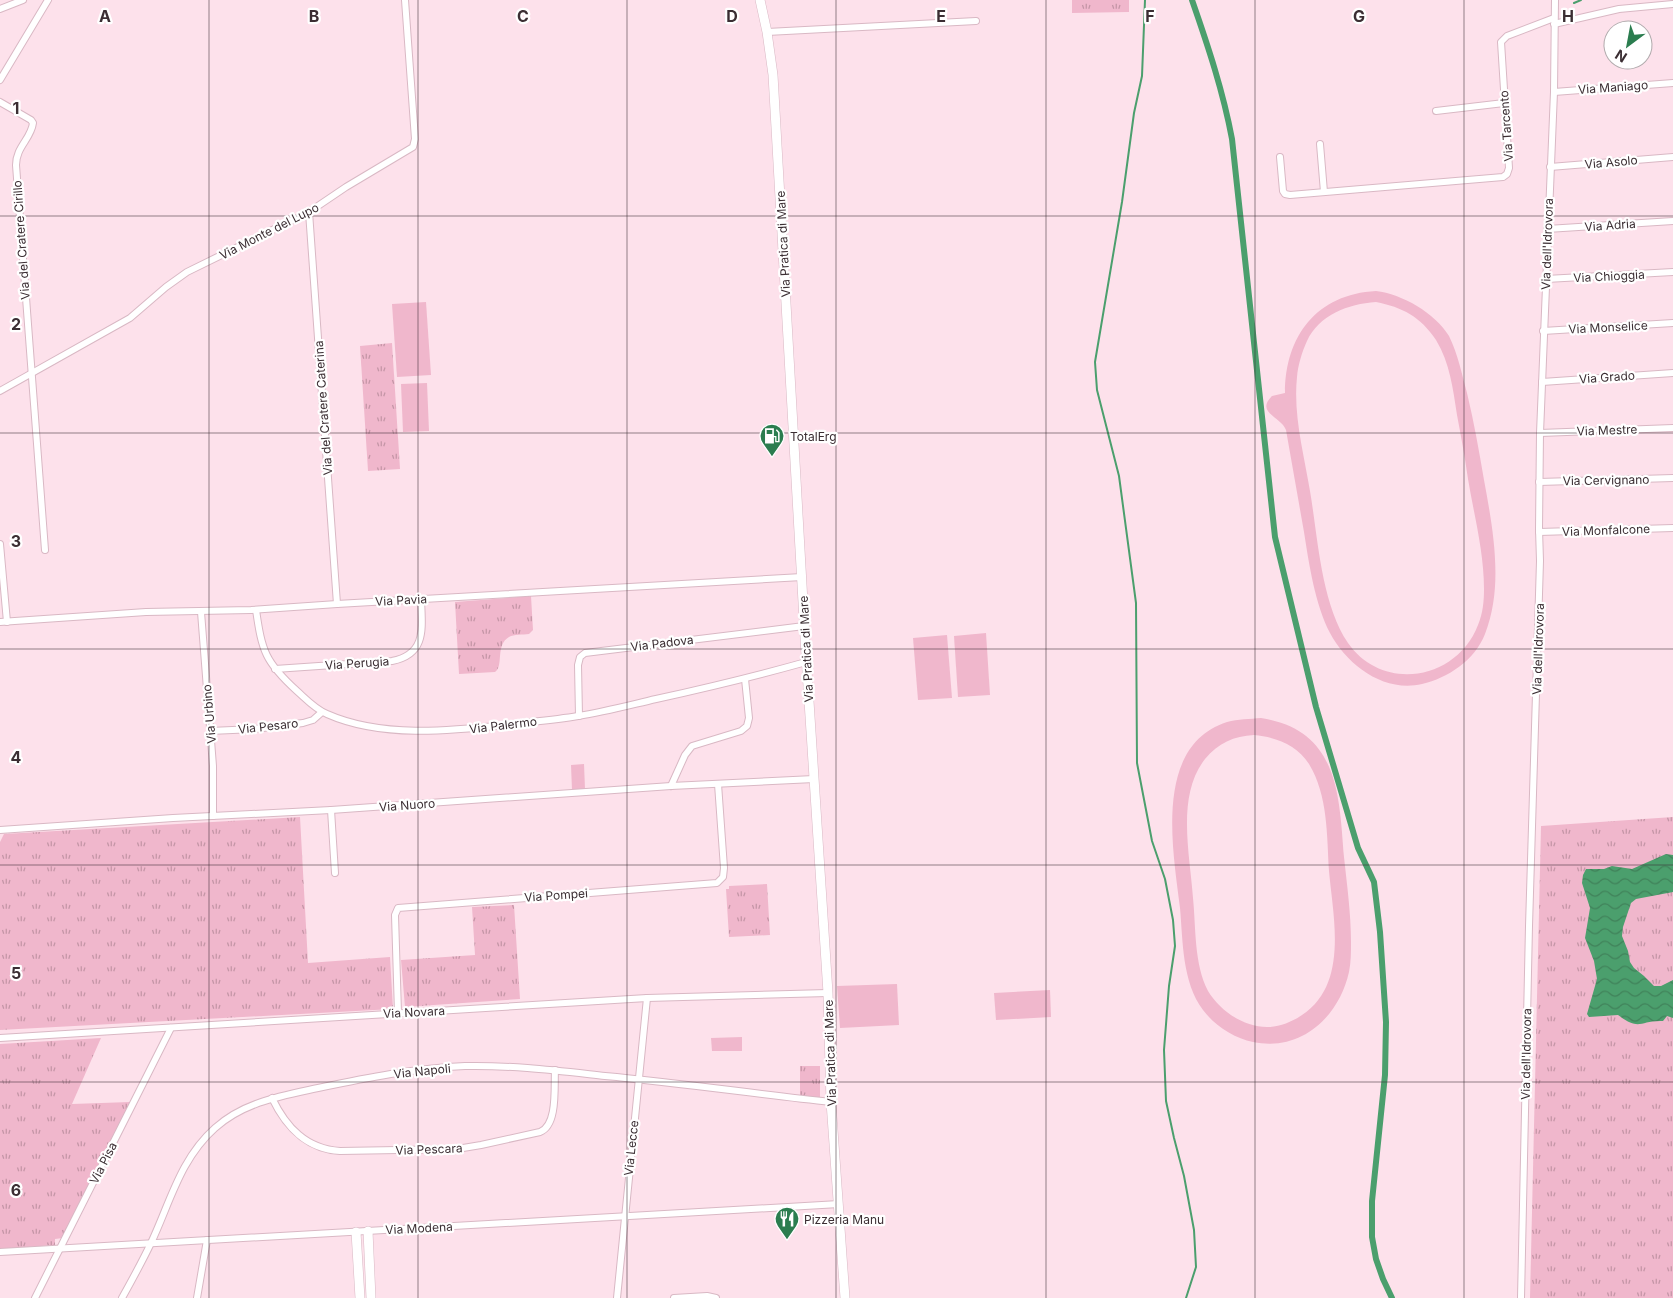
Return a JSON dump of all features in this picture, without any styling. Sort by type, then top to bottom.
[{"type":"street","points":[[0,9],[23,0]]},
{"type":"street","points":[[1,78],[48,0]]},
{"type":"street","name":"Via Monte del Lupo","points":[[0,391],[130,318],[166,287],[187,272],[309,212],[346,187],[413,147],[415,140],[404,0]]},
{"type":"street","name":"Via Pratica di Mare","points":[[760,0],[768,32],[773,75],[806,662],[828,992],[832,1102],[845,1298]]},
{"type":"street","name":"Via dell'Idrovora","points":[[1521,1298],[1528,935],[1540,561],[1540,433],[1554,92],[1554,0]]},
{"type":"street","points":[[1554,21],[1619,9],[1673,4]]},
{"type":"street","points":[[768,32],[976,21]]},
{"type":"street","name":"Via Tarcento","points":[[1280,158],[1282,189],[1285,194],[1292,195],[1501,178],[1507,174],[1509,168],[1500,48],[1502,40],[1507,36],[1554,21]]},
{"type":"street","name":"Via Maniago","points":[[1554,92],[1673,83]]},
{"type":"street","name":"Via del Cratere Cirillo","points":[[0,102],[33,123],[19,149],[16,165],[30,374],[45,550]]},
{"type":"street","points":[[1436,111],[1504,103]]},
{"type":"street","points":[[1320,144],[1324,192]]},
{"type":"street","name":"Via Asolo","points":[[1550,167],[1673,157]]},
{"type":"street","name":"Via del Cratere Caterina","points":[[309,212],[338,604]]},
{"type":"street","name":"Via Adria","points":[[1548,229],[1673,221]]},
{"type":"street","name":"Via Chioggia","points":[[1546,279],[1673,272]]},
{"type":"street","name":"Via Monselice","points":[[1544,331],[1673,323]]},
{"type":"street","name":"Via Grado","points":[[1542,382],[1673,373]]},
{"type":"street","name":"Via Mestre","points":[[1540,433],[1673,428]]},
{"type":"street","name":"Via Cervignano","points":[[1540,482],[1673,478]]},
{"type":"street","name":"Via Monfalcone","points":[[1539,532],[1673,528]]},
{"type":"street","points":[[0,544],[8,622]]},
{"type":"street","name":"Via Pavia","points":[[0,622],[146,612],[256,610],[802,577]]},
{"type":"street","name":"Via Perugia","points":[[275,669],[392,661],[403,658],[414,651],[420,639],[422,626],[421,599]]},
{"type":"street","name":"Via Palermo","points":[[256,610],[263,648],[275,669],[322,712],[348,721],[373,726],[433,731],[459,730],[579,716],[745,679],[806,662]]},
{"type":"street","name":"Via Urbino","points":[[201,612],[213,766],[213,816]]},
{"type":"street","name":"Via Padova","points":[[579,716],[578,664],[580,657],[585,653],[804,626]]},
{"type":"street","points":[[671,786],[685,755],[692,746],[741,731],[747,726],[749,720],[745,679]]},
{"type":"street","name":"Via Pesaro","points":[[210,731],[302,723],[313,720],[322,712]]},
{"type":"street","name":"Via Nuoro","points":[[1,832],[213,816],[814,778]]},
{"type":"street","name":"Via Pompei","points":[[398,1013],[395,915],[398,908],[717,883],[723,877],[724,868],[718,784]]},
{"type":"street","points":[[331,810],[335,874]]},
{"type":"street","name":"Via Novara","points":[[0,1038],[647,998],[828,992]]},
{"type":"street","name":"Via Lecce","points":[[617,1298],[647,998]]},
{"type":"street","name":"Via Pisa","points":[[35,1298],[171,1028]]},
{"type":"street","name":"Via Napoli","points":[[122,1298],[152,1243],[177,1181],[198,1146],[215,1128],[228,1118],[252,1105],[272,1098],[372,1077],[448,1068],[486,1066],[555,1070],[832,1102]]},
{"type":"street","name":"Via Pescara","points":[[272,1098],[281,1116],[291,1128],[309,1142],[327,1150],[340,1152],[457,1149],[540,1132],[546,1129],[552,1117],[555,1070]]},
{"type":"street","name":"Via Modena","points":[[0,1252],[839,1204]]},
{"type":"street","points":[[368,1231],[371,1298]]},
{"type":"street","points":[[356,1232],[360,1298]]},
{"type":"street","points":[[197,1298],[207,1240]]},
{"type":"street","points":[[674,1298],[707,1296],[716,1298]]},
{"type":"green space","points":[[1072,0],[1129,0],[1129,12],[1072,13]]},
{"type":"green space","points":[[1376,291],[1407,300],[1427,312],[1449,336],[1467,393],[1487,499],[1495,557],[1495,577],[1491,616],[1485,634],[1468,660],[1451,672],[1422,684],[1408,686],[1394,684],[1368,674],[1346,656],[1330,633],[1320,609],[1313,584],[1286,430],[1266,407],[1272,396],[1285,393],[1286,372],[1291,353],[1298,336],[1308,322],[1321,310],[1337,300],[1355,294]],"holes":[[[1376,302],[1402,310],[1417,319],[1436,340],[1445,358],[1452,386],[1484,575],[1482,612],[1478,625],[1468,644],[1454,658],[1437,668],[1418,673],[1399,674],[1380,669],[1363,659],[1348,643],[1339,627],[1326,590],[1322,570],[1296,406],[1299,363],[1312,332],[1319,324],[1336,312],[1355,305]]]},
{"type":"green space","points":[[426,302],[431,375],[397,377],[392,304]]},
{"type":"green space","points":[[392,343],[400,469],[368,471],[360,346]]},
{"type":"green space","points":[[427,383],[429,431],[403,432],[401,384]]},
{"type":"green space","points":[[531,596],[533,630],[529,634],[513,635],[505,641],[502,645],[498,669],[495,672],[459,674],[455,602]]},
{"type":"green space","points":[[986,633],[990,695],[958,697],[954,636]]},
{"type":"green space","points":[[947,635],[952,698],[918,700],[913,638]]},
{"type":"green space","points":[[1261,718],[1287,725],[1306,736],[1320,751],[1330,769],[1340,811],[1351,931],[1349,972],[1337,1003],[1327,1017],[1302,1036],[1287,1042],[1270,1044],[1239,1038],[1225,1030],[1208,1016],[1196,999],[1187,974],[1183,947],[1172,830],[1173,802],[1178,776],[1187,753],[1203,735],[1227,722]],"holes":[[[1247,736],[1262,736],[1285,743],[1304,757],[1320,789],[1327,830],[1335,929],[1335,949],[1332,968],[1327,986],[1317,1002],[1294,1020],[1272,1027],[1250,1024],[1233,1016],[1213,998],[1203,980],[1196,946],[1187,826],[1190,790],[1196,774],[1205,759],[1227,741]]]},
{"type":"green space","points":[[584,764],[585,789],[572,790],[571,765]]},
{"type":"green space","points":[[300,817],[308,963],[390,957],[393,1009],[0,1030],[0,842],[4,834]]},
{"type":"green space","points":[[1673,817],[1673,1298],[1530,1298],[1541,826]]},
{"type":"green space","points":[[767,884],[770,935],[729,937],[726,889],[729,889],[729,886]]},
{"type":"green space","points":[[514,905],[520,999],[405,1007],[401,960],[475,955],[472,907]]},
{"type":"green space","points":[[897,984],[899,1025],[840,1028],[837,986]]},
{"type":"green space","points":[[1050,990],[1051,1017],[996,1020],[994,993]]},
{"type":"green space","points":[[742,1037],[742,1051],[712,1051],[711,1038]]},
{"type":"green space","points":[[101,1038],[72,1104],[130,1102],[63,1238],[55,1239],[55,1245],[0,1249],[0,1044]]},
{"type":"green space","points":[[800,1066],[820,1066],[820,1097],[800,1097]]},
{"type":"water","points":[[1666,854],[1673,855],[1673,892],[1636,899],[1631,903],[1622,936],[1630,962],[1654,986],[1661,986],[1673,980],[1673,1018],[1667,1016],[1663,1021],[1636,1024],[1618,1015],[1589,1017],[1587,1014],[1597,979],[1594,961],[1585,938],[1590,908],[1582,883],[1583,875],[1586,869],[1604,869],[1612,866],[1632,869]]},
{"type":"waterway","points":[[1145,0],[1142,76],[1134,113],[1122,202],[1095,362],[1097,390],[1119,476],[1136,603],[1137,763],[1152,841],[1165,879],[1173,920],[1175,946],[1169,986],[1164,1050],[1166,1101],[1184,1176],[1194,1230],[1196,1267],[1186,1298]]},
{"type":"waterway","points":[[1192,0],[1220,86],[1232,139],[1275,537],[1316,707],[1358,848],[1374,882],[1380,932],[1386,1022],[1385,1075],[1372,1201],[1372,1237],[1376,1259],[1392,1298]]},
{"type":"waterway","points":[[1574,3],[1581,0]]},
{"type":"place","name":"TotalErg","points":[[772,457]]},
{"type":"place","name":"Pizzeria Manu","points":[[787,1240]]}]
